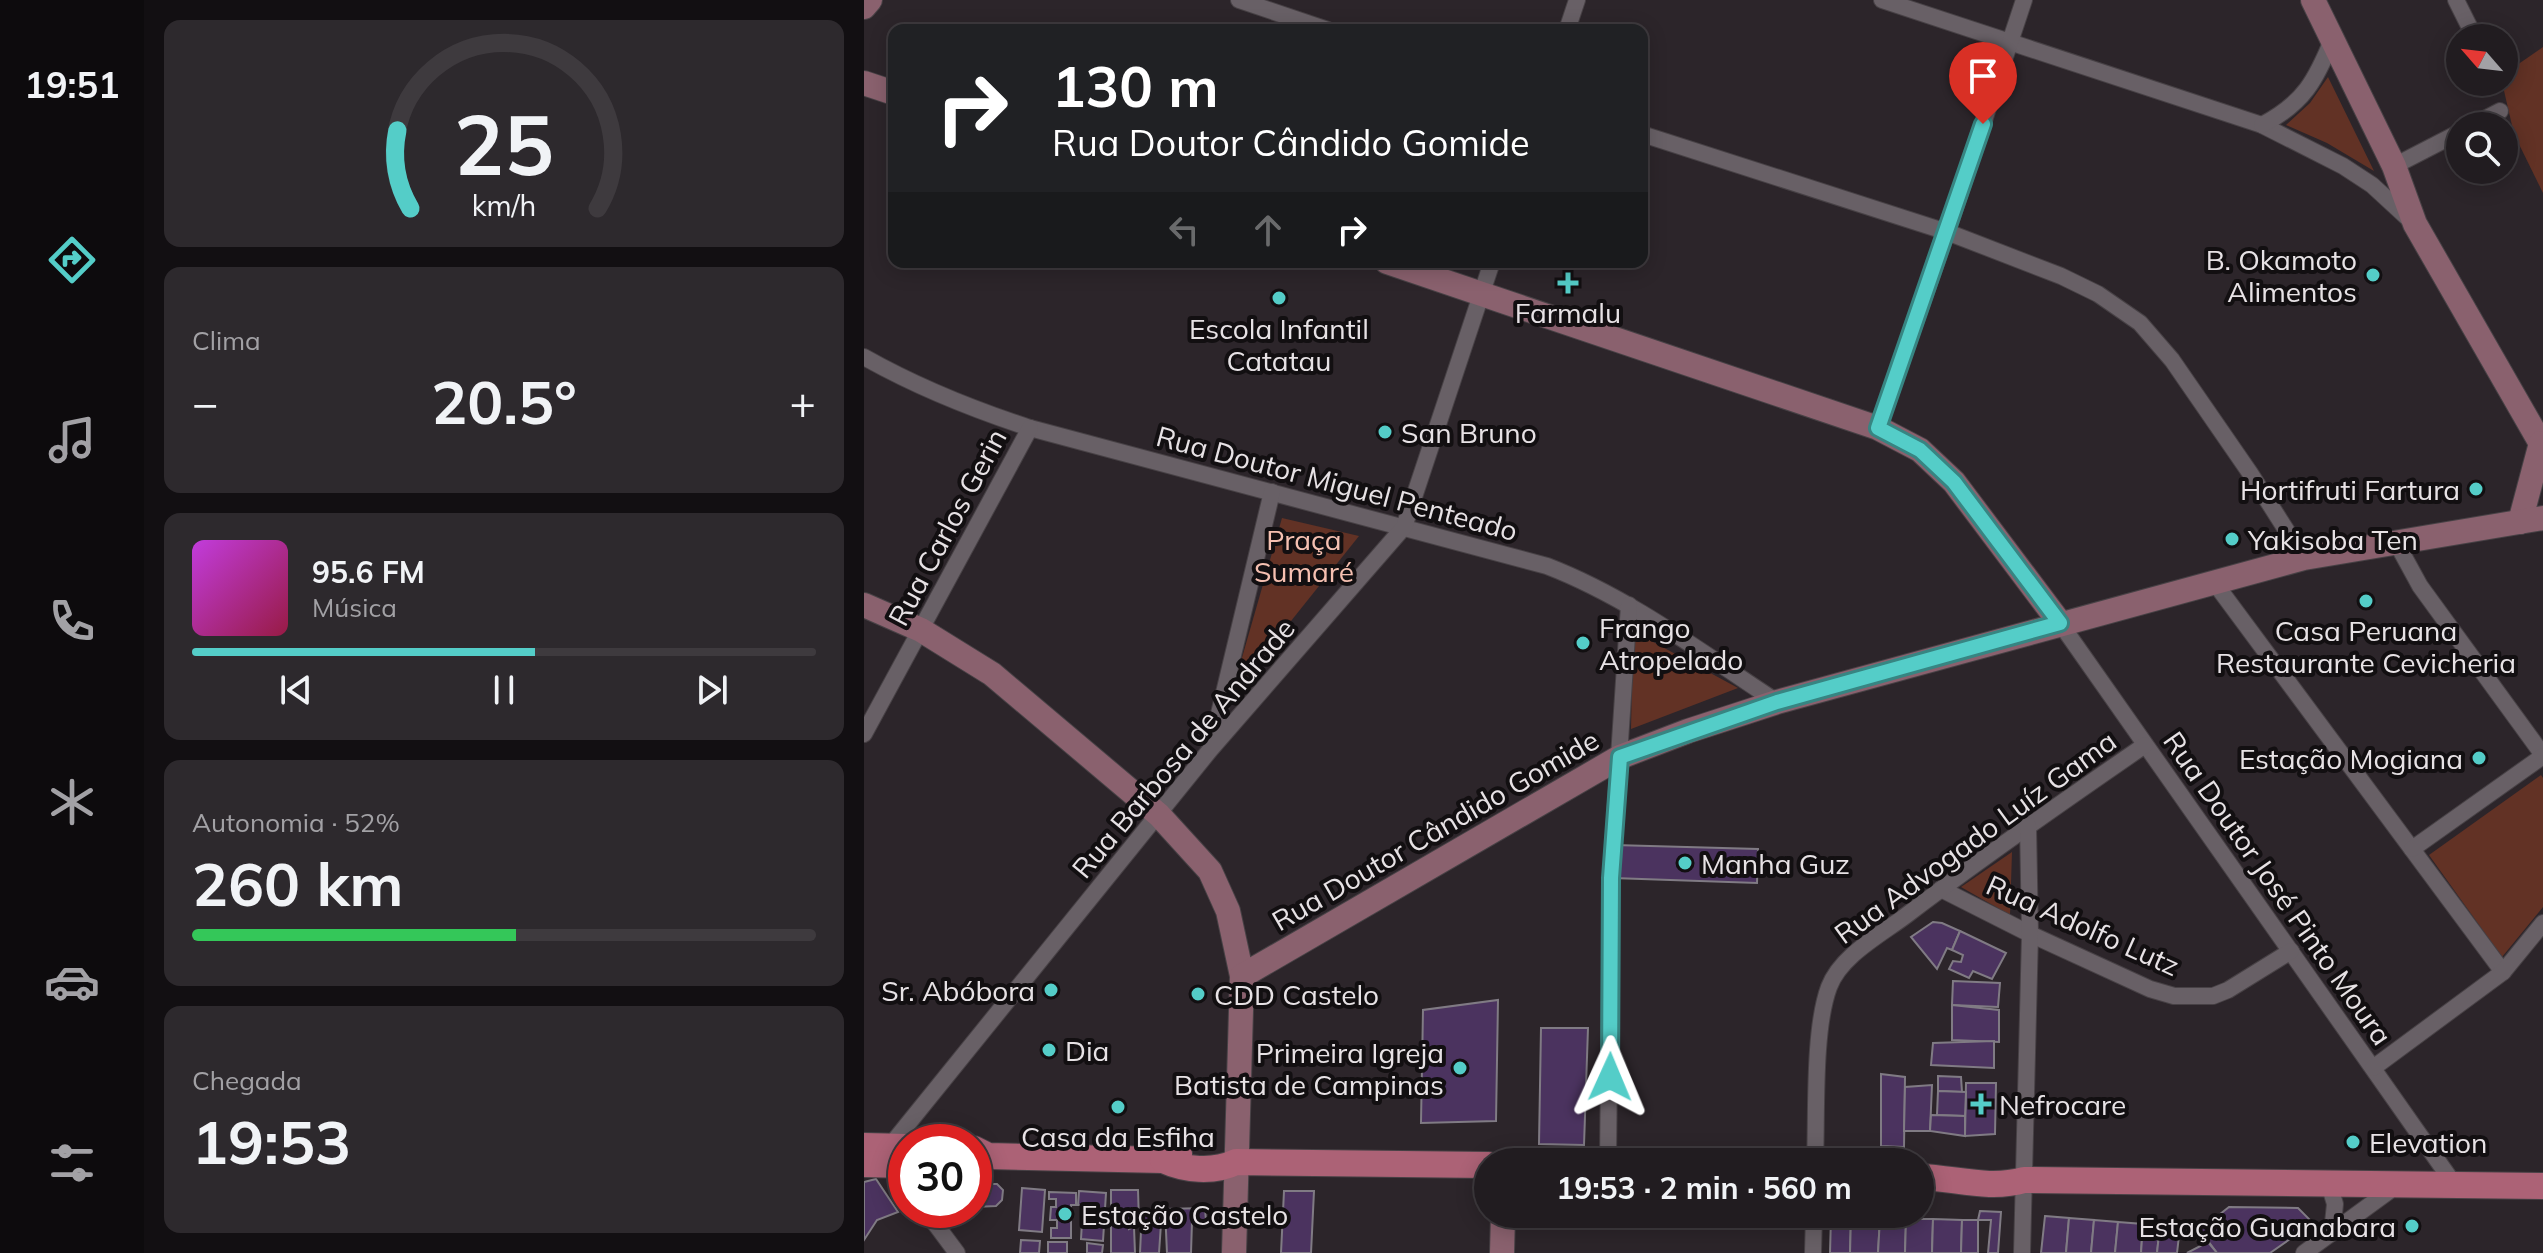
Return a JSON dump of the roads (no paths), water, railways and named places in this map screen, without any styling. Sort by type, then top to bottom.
[{"type":"main road","points":[[992,1156],[1163,1160],[1179,1154],[1223,1155],[1236,1162],[1474,1165]]},
{"type":"main road","points":[[864,1164],[888,1160]]},
{"type":"main road","points":[[1934,1177],[1957,1183],[2009,1185],[2024,1180],[2538,1186]]},
{"type":"street","points":[[864,7],[870,0]]},
{"type":"street","points":[[1239,0],[1310,24]]},
{"type":"street","points":[[1569,24],[1577,0]]},
{"type":"street","points":[[1882,0],[2262,125],[2308,146],[2352,172],[2372,185],[2415,224]]},
{"type":"street","points":[[1878,428],[2024,0]]},
{"type":"street","points":[[2313,0],[2394,166],[2415,224],[2542,445],[2531,520]]},
{"type":"street","points":[[2456,0],[2468,24]]},
{"type":"street","points":[[2262,125],[2284,113],[2304,95],[2321,69],[2333,38]]},
{"type":"street","points":[[864,83],[888,91]]},
{"type":"street","points":[[1648,136],[1947,232],[2061,276],[2098,294],[2140,323],[2172,360],[2304,558]]},
{"type":"street","points":[[2394,166],[2446,139]]},
{"type":"street","points":[[1404,268],[1878,428],[1920,450],[1954,482],[2060,623]]},
{"type":"street","name":"Rua Barbosa de Andrade","points":[[921,1124],[1210,750],[1404,527],[1490,268]]},
{"type":"street","name":"Rua Doutor Miguel Penteado","points":[[864,357],[966,407],[1030,428],[1547,566],[1586,581],[1629,605],[1777,702]]},
{"type":"street","name":"Rua Carlos Gerin","points":[[864,734],[1030,428]]},
{"type":"street","points":[[1210,750],[1272,492]]},
{"type":"street","name":"Rua Doutor Cândido Gomide","points":[[1242,976],[1620,757],[1777,702],[2304,558],[2531,520]]},
{"type":"street","points":[[2396,542],[2420,586],[2543,755],[2412,849]]},
{"type":"street","points":[[2214,582],[2503,972]]},
{"type":"street","points":[[864,605],[921,630],[992,674],[1159,815],[1210,871],[1228,911],[1242,976],[1234,1253]]},
{"type":"street","points":[[1608,1148],[1611,878],[1629,605]]},
{"type":"street","name":"Rua Doutor José Pinto Moura","points":[[2060,623],[2454,1184]]},
{"type":"street","name":"Rua Advogado Luíz Gama","points":[[1816,1148],[1821,1032],[1835,975],[1849,959],[1941,889],[2145,745]]},
{"type":"street","points":[[2022,1253],[2030,934],[2028,825]]},
{"type":"street","name":"Rua Adolfo Lutz","points":[[1941,889],[2030,934],[2150,989],[2174,996],[2213,996],[2291,951]]},
{"type":"street","points":[[2373,1068],[2503,972],[2543,923]]},
{"type":"street","points":[[2329,1184],[2335,1204],[2332,1233]]},
{"type":"street","points":[[2304,1253],[2396,1186]]},
{"type":"street","points":[[938,1228],[957,1253]]},
{"type":"street","points":[[1502,1253],[1503,1228]]},
{"type":"street","points":[[1813,1253],[1814,1228]]},
{"type":"place","name":"B. Okamoto Alimentos","points":[[2373,275]]},
{"type":"place","name":"Farmalu","points":[[1568,283]]},
{"type":"place","name":"Escola Infantil Catatau","points":[[1279,298]]},
{"type":"place","name":"San Bruno","points":[[1385,432]]},
{"type":"place","name":"Hortifruti Fartura","points":[[2476,489]]},
{"type":"place","name":"Yakisoba Ten","points":[[2232,539]]},
{"type":"place","name":"Casa Peruana Restaurante Cevicheria","points":[[2366,601]]},
{"type":"place","name":"Frango Atropelado","points":[[1583,643]]},
{"type":"place","name":"Estação Mogiana","points":[[2479,758]]},
{"type":"place","name":"Manha Guz","points":[[1685,863]]},
{"type":"place","name":"Sr. Abóbora","points":[[1051,990]]},
{"type":"place","name":"CDD Castelo","points":[[1198,994]]},
{"type":"place","name":"Dia","points":[[1049,1050]]},
{"type":"place","name":"Primeira Igreja Batista de Campinas","points":[[1460,1068]]},
{"type":"place","name":"Nefrocare","points":[[1981,1104]]},
{"type":"place","name":"Casa da Esfiha","points":[[1118,1107]]},
{"type":"place","name":"Elevation","points":[[2353,1142]]},
{"type":"place","name":"Estação Castelo","points":[[1065,1214]]},
{"type":"place","name":"Estação Guanabara","points":[[2412,1226]]},
{"type":"park label","name":"Praça Sumaré","points":[[1304,555]]}]
